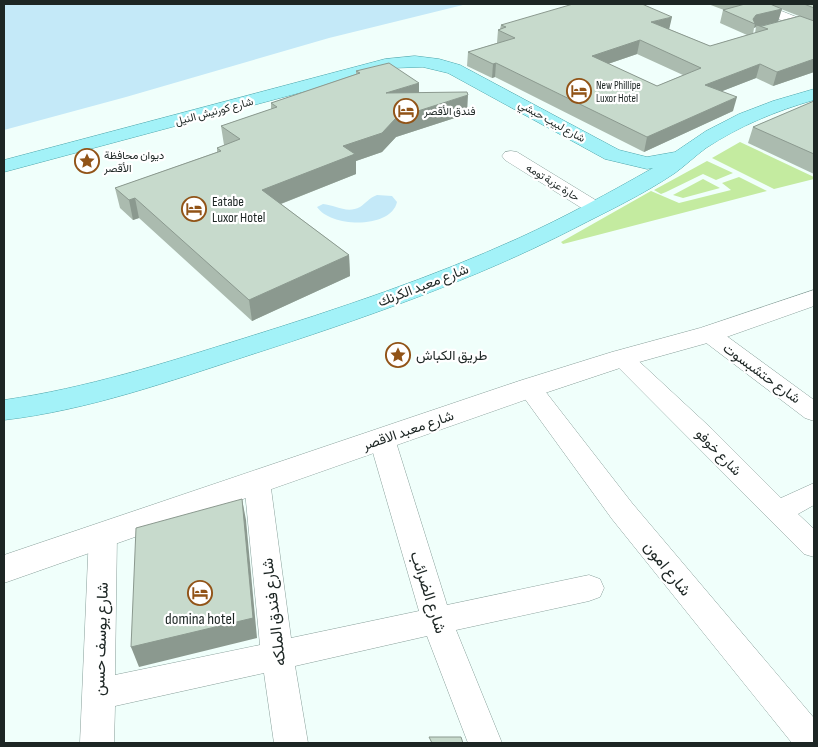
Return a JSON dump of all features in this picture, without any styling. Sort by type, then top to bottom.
[{"type":"main road","name":"شارع لبيب حبشي","points":[[425,62],[454,69],[612,155],[647,163],[666,162],[683,156]]},
{"type":"main road","name":"شارع كورنيش النيل","points":[[4,166],[392,63],[425,62]]},
{"type":"main road","name":"شارع معبد الكرنك","points":[[4,410],[51,403],[128,384],[356,312],[508,252],[638,186],[665,170],[683,156],[753,114],[814,94]]},
{"type":"main road","points":[[612,155],[631,171],[638,186]]},
{"type":"main road","name":"شارع معبد الاقصر","points":[[4,568],[529,388],[812,301]]},
{"type":"street","points":[[754,4],[814,29]]},
{"type":"street","points":[[774,29],[798,22]]},
{"type":"street","name":"حارة عزبة تومه","points":[[511,156],[595,208]]},
{"type":"street","name":"شارع حتشبسوت","points":[[709,334],[814,412]]},
{"type":"street","name":"شارع خوفو","points":[[622,358],[703,435],[814,546]]},
{"type":"street","name":"شارع امون","points":[[529,388],[622,511],[813,743]]},
{"type":"street","name":"شارع الضرائب","points":[[382,438],[437,621],[485,743]]},
{"type":"street","name":"شارع فندق الملكه","points":[[257,481],[277,655],[290,743]]},
{"type":"street","points":[[778,512],[814,493]]},
{"type":"street","name":"شارع يوسف حسن","points":[[97,743],[103,534]]},
{"type":"street","points":[[98,694],[589,588]]},
{"type":"green space","points":[[740,142],[814,177],[814,179],[774,189],[712,158]]},
{"type":"green space","points":[[707,161],[733,173],[716,180],[703,174],[661,194],[654,190]]},
{"type":"green space","points":[[739,177],[767,191],[563,244],[561,242],[651,191],[679,203],[731,190],[722,183]]},
{"type":"green space","points":[[703,179],[720,188],[683,198],[673,195]]},
{"type":"water","points":[[4,4],[467,4],[329,38],[4,130]]},
{"type":"water","points":[[377,195],[392,196],[397,202],[392,211],[384,217],[373,221],[347,222],[335,219],[324,214],[317,207],[323,204],[350,210],[355,209]]},
{"type":"building","points":[[573,4],[642,4],[672,17],[651,22],[710,46],[768,29],[757,25],[762,26],[800,16],[814,21],[814,59],[777,72],[760,64],[705,85],[737,97],[647,137],[496,63],[493,64],[468,52],[515,38],[498,30],[506,27],[501,25]],"holes":[[[640,40],[701,68],[657,86],[592,56]]]},
{"type":"building","points":[[745,4],[770,4],[782,9],[756,15],[753,19],[755,24],[723,10]]},
{"type":"building","points":[[804,4],[814,4],[814,8]]},
{"type":"building","name":"Eatabe Luxor Hotel","points":[[389,63],[419,83],[386,93],[467,92],[468,95],[396,118],[382,133],[343,146],[355,154],[262,190],[349,255],[249,300],[135,198],[129,200],[115,188],[221,151],[217,148],[240,139],[221,126],[277,107],[271,103],[360,73],[356,71]]},
{"type":"building","points":[[814,101],[814,154],[753,127]]},
{"type":"building","name":"domina hotel","points":[[242,499],[253,618],[131,647],[136,528]]},
{"type":"building","points":[[429,737],[461,737],[463,743],[432,743]]},
{"type":"place","name":"New Phillipe Luxor Hotel","points":[[579,91]]},
{"type":"place","name":"فندق الأقصر","points":[[406,111]]},
{"type":"place","name":"ديوان محافظة الأقصر","points":[[87,161]]},
{"type":"place","name":"Eatabe Luxor Hotel","points":[[194,209]]},
{"type":"place","name":"طريق الكباش","points":[[398,355]]},
{"type":"place","name":"domina hotel","points":[[200,593]]}]
